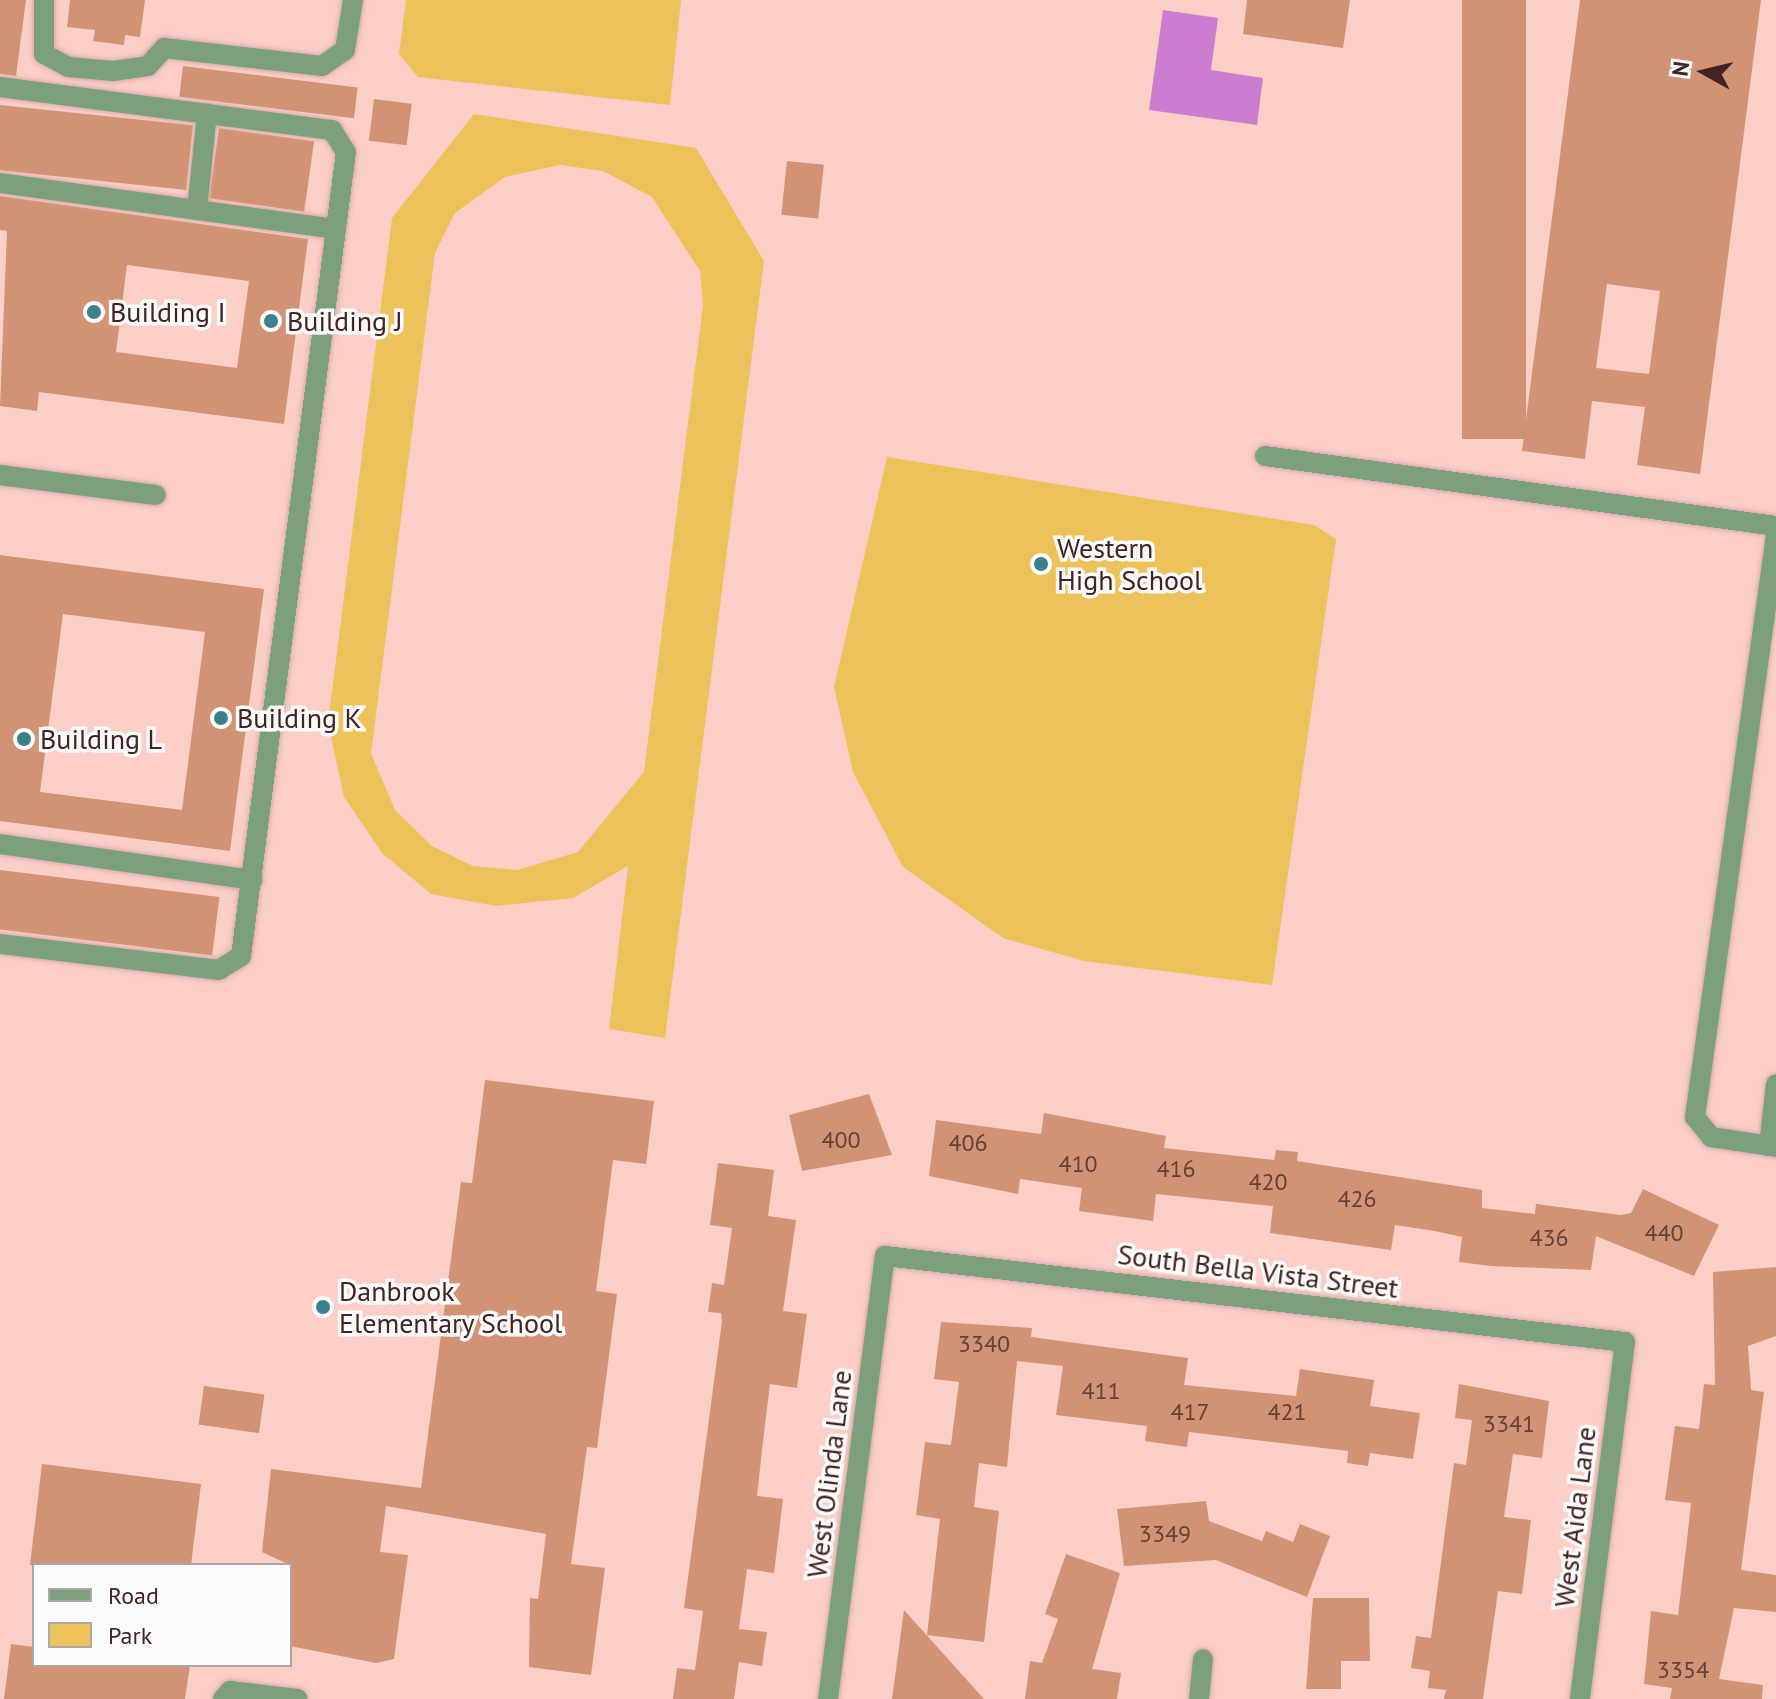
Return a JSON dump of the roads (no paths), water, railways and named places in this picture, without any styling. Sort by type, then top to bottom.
[{"type":"street","points":[[44,0],[44,54],[68,67],[113,71],[148,66],[164,48],[322,66],[345,50],[353,0]]},
{"type":"street","points":[[0,87],[332,130],[346,152],[241,956],[219,970],[0,944]]},
{"type":"street","points":[[197,210],[207,114]]},
{"type":"street","points":[[0,183],[336,229]]},
{"type":"street","points":[[1265,456],[1776,526]]},
{"type":"street","points":[[0,475],[156,495]]},
{"type":"street","points":[[1776,535],[1695,1117],[1711,1137],[1772,1146],[1776,1084]]},
{"type":"street","points":[[0,844],[252,880]]},
{"type":"street","name":"South Bella Vista Street","points":[[885,1256],[1625,1342]]},
{"type":"street","name":"West Olinda Lane","points":[[828,1699],[885,1256]]},
{"type":"street","name":"West Aida Lane","points":[[1580,1699],[1625,1342]]},
{"type":"street","points":[[1199,1699],[1203,1659]]},
{"type":"street","points":[[223,1699],[230,1691],[298,1699]]},
{"type":"place","name":"Building I","points":[[94,312]]},
{"type":"place","name":"Building J","points":[[271,321]]},
{"type":"place","name":"Western High School","points":[[1041,564]]},
{"type":"place","name":"Building K","points":[[221,718]]},
{"type":"place","name":"Building L","points":[[24,739]]},
{"type":"place","name":"Danbrook Elementary School","points":[[323,1307]]}]
